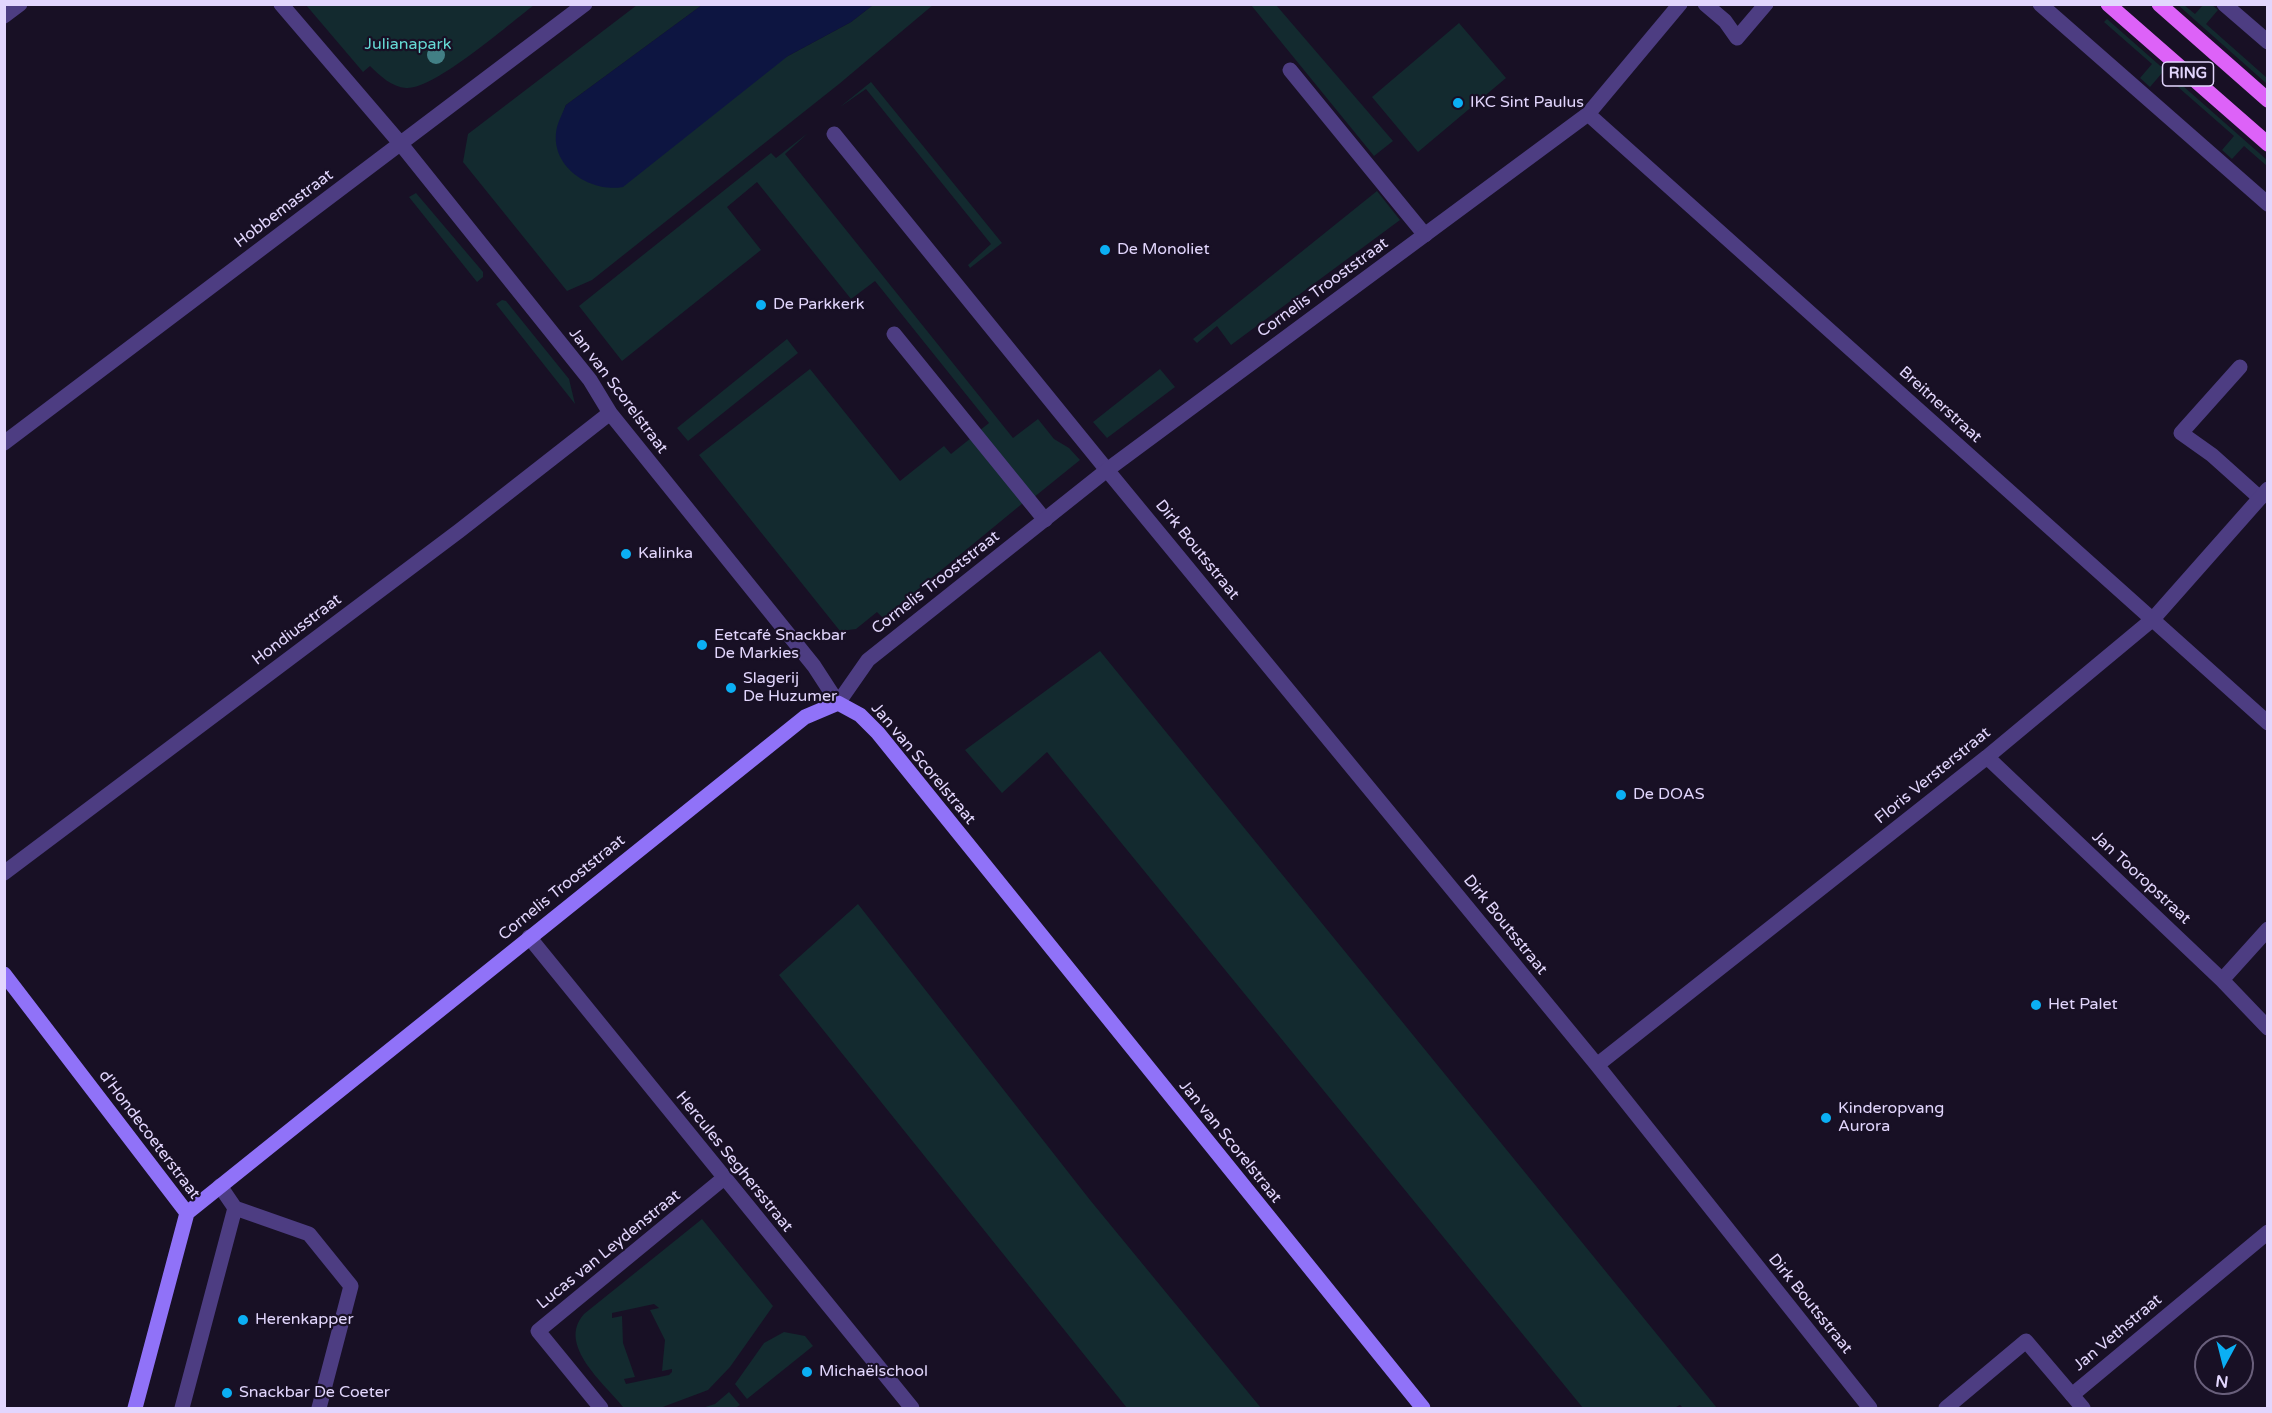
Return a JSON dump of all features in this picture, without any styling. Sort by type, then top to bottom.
[{"type":"main road","name":"RING","points":[[2108,4],[2268,144]]},
{"type":"main road","name":"RING","points":[[2159,4],[2268,100]]},
{"type":"street","points":[[4,16],[20,4]]},
{"type":"street","name":"Jan van Scorelstraat","points":[[282,4],[400,143],[590,380],[610,413],[814,666],[838,703],[850,707],[878,733],[1423,1408]]},
{"type":"street","name":"Hobbemastraat","points":[[4,443],[585,4]]},
{"type":"street","name":"Cornelis Trooststraat","points":[[187,1213],[805,717],[838,703],[868,660],[1107,470],[1588,114],[1680,4]]},
{"type":"street","points":[[1705,4],[1725,21],[1737,38],[1766,4]]},
{"type":"street","points":[[2040,4],[2268,204]]},
{"type":"street","points":[[2224,4],[2268,42]]},
{"type":"street","points":[[1290,70],[1425,235]]},
{"type":"street","name":"Breitnerstraat","points":[[1588,114],[2268,723]]},
{"type":"street","name":"Dirk Boutsstraat","points":[[834,134],[1107,470],[1597,1065],[1870,1408]]},
{"type":"street","points":[[894,334],[1045,520]]},
{"type":"street","points":[[2240,367],[2181,433],[2264,494]]},
{"type":"street","name":"Hondiusstraat","points":[[4,873],[459,531],[610,413]]},
{"type":"street","name":"Floris Versterstraat","points":[[1597,1065],[1987,757],[2153,619],[2264,494]]},
{"type":"street","name":"Jan Tooropstraat","points":[[1987,757],[2222,980],[2268,1028]]},
{"type":"street","points":[[2222,980],[2268,929]]},
{"type":"street","name":"Hercules Seghersstraat","points":[[529,937],[912,1408]]},
{"type":"street","name":"d'Hondecoeterstraat","points":[[4,974],[187,1213],[135,1408]]},
{"type":"street","name":"Lucas van Leydenstraat","points":[[601,1408],[538,1331],[724,1178]]},
{"type":"street","points":[[220,1186],[235,1208],[309,1234],[351,1286],[319,1408]]},
{"type":"street","points":[[182,1408],[235,1208]]},
{"type":"street","name":"Jan Vethstraat","points":[[1946,1408],[2026,1341],[2072,1395],[2268,1232]]},
{"type":"street","points":[[2072,1395],[2083,1408]]},
{"type":"green space","name":"Julianapark","points":[[306,5],[534,5],[452,68],[419,86],[406,88],[391,83],[370,66],[363,72]]},
{"type":"green space","points":[[637,5],[702,5],[566,105],[558,130],[558,144],[568,168],[788,56],[851,22],[873,5],[933,5],[839,84],[592,280],[567,291],[463,162],[468,134]]},
{"type":"green space","points":[[1251,5],[1276,5],[1393,141],[1374,156]]},
{"type":"green space","points":[[2178,5],[2184,5],[2195,14],[2203,5],[2212,5],[2218,10],[2206,24],[2267,78],[2267,84]]},
{"type":"green space","points":[[2107,19],[2267,160],[2267,166],[2244,146],[2232,159],[2222,150],[2234,136],[2162,73],[2150,87],[2140,78],[2152,64],[2104,22]]},
{"type":"green space","points":[[1459,23],[1506,78],[1418,152],[1372,97]]},
{"type":"green space","points":[[871,82],[1002,243],[970,268],[968,265],[991,244],[866,89],[840,107]]},
{"type":"green space","points":[[808,133],[785,154],[1013,438],[1038,419],[1054,439],[1069,448],[1080,460],[1033,498],[979,431],[989,423],[875,281],[851,299],[757,182],[727,207],[761,250],[622,361],[579,306],[771,153],[776,158]]},
{"type":"green space","points":[[1377,191],[1400,220],[1231,345],[1217,326],[1197,343],[1193,339]]},
{"type":"green space","points":[[416,193],[483,272],[483,277],[477,282],[409,197]]},
{"type":"green space","points":[[502,300],[506,301],[569,379],[575,404],[496,304]]},
{"type":"green space","points":[[787,339],[798,353],[688,441],[677,428]]},
{"type":"green space","points":[[810,369],[900,481],[944,446],[951,454],[971,438],[1023,503],[883,618],[877,612],[856,629],[840,631],[699,455]]},
{"type":"green space","points":[[1160,369],[1175,387],[1107,438],[1093,422]]},
{"type":"green space","points":[[1100,651],[1717,1408],[1683,1408],[1680,1405],[1674,1408],[1583,1408],[1047,752],[1002,793],[965,750]]},
{"type":"green space","points":[[858,904],[1090,1200],[1261,1408],[1127,1408],[779,975]]},
{"type":"green space","points":[[702,1219],[773,1306],[730,1367],[708,1390],[660,1408],[624,1408],[586,1364],[579,1351],[576,1338],[577,1326],[584,1314]],"holes":[[[654,1304],[659,1308],[650,1310],[665,1340],[662,1371],[672,1369],[672,1372],[669,1375],[626,1384],[624,1379],[635,1377],[623,1343],[622,1316],[612,1318],[612,1313]]]},
{"type":"green space","points":[[784,1332],[805,1336],[813,1346],[747,1399],[735,1384],[764,1343]]},
{"type":"green space","points":[[729,1392],[740,1405],[735,1408],[702,1408],[715,1404]]},
{"type":"shaded area","points":[[702,5],[873,5],[851,22],[788,56],[623,187],[598,186],[574,174],[559,154],[556,141],[557,127],[566,105]]},
{"type":"place","name":"IKC Sint Paulus","points":[[1458,103]]},
{"type":"place","name":"De Monoliet","points":[[1105,250]]},
{"type":"place","name":"De Parkkerk","points":[[761,305]]},
{"type":"place","name":"Kalinka","points":[[626,554]]},
{"type":"place","name":"Eetcafé Snackbar De Markies","points":[[702,645]]},
{"type":"place","name":"Slagerij De Huzumer","points":[[731,688]]},
{"type":"place","name":"De DOAS","points":[[1621,795]]},
{"type":"place","name":"Het Palet","points":[[2036,1005]]},
{"type":"place","name":"Kinderopvang Aurora","points":[[1826,1118]]},
{"type":"place","name":"Herenkapper","points":[[243,1320]]},
{"type":"place","name":"Michaëlschool","points":[[807,1372]]},
{"type":"place","name":"Snackbar De Coeter","points":[[227,1393]]}]
